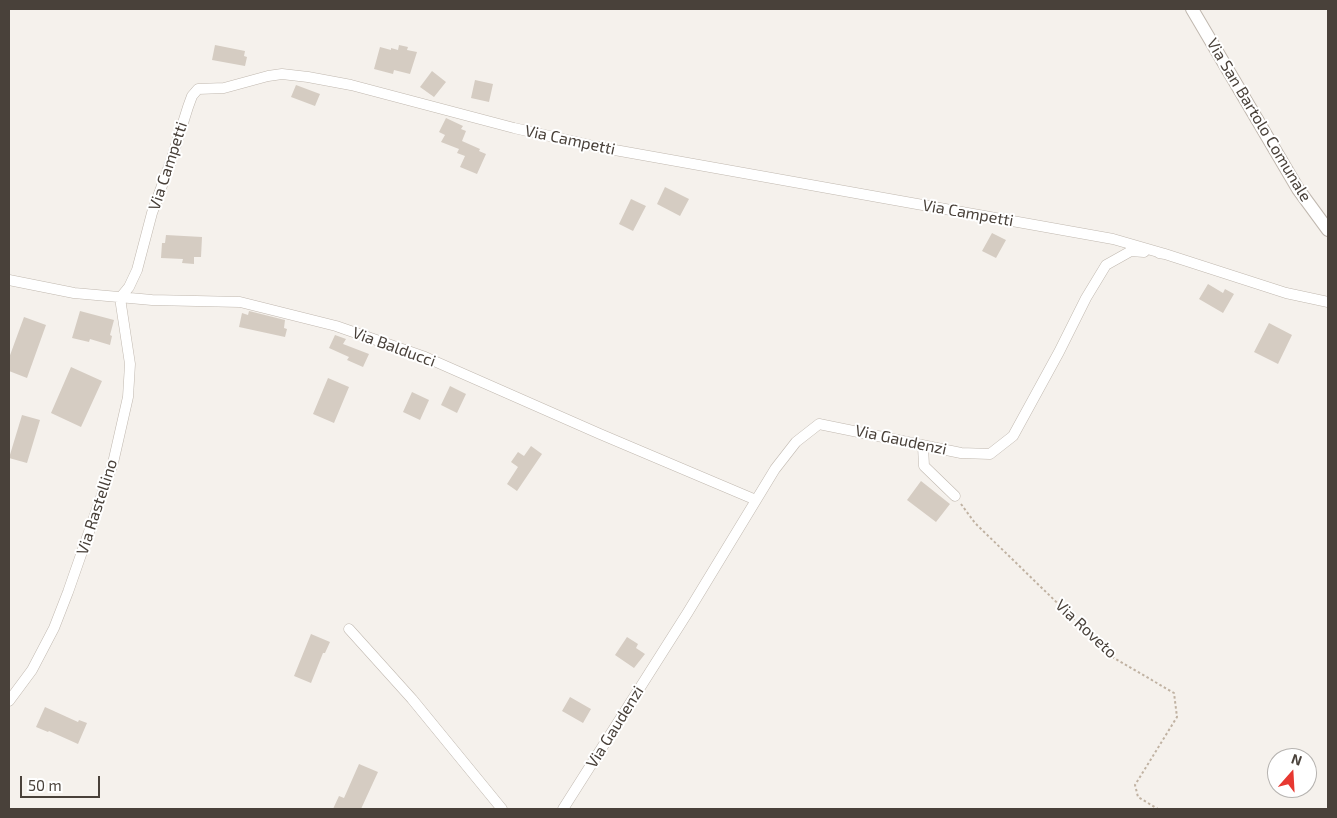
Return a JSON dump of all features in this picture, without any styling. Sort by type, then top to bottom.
[{"type":"street","name":"Via San Bartolo Comunale","points":[[1192,9],[1298,189],[1328,230]]},
{"type":"street","name":"Via Campetti","points":[[120,298],[129,287],[137,270],[152,214],[192,96],[198,89],[224,88],[282,74],[351,85],[514,128],[598,147],[1113,239],[1165,254]]},
{"type":"street","name":"Via Gaudenzi","points":[[563,809],[775,469],[796,442],[819,424],[961,453],[990,454],[1013,436],[1086,298],[1106,265],[1131,251],[1165,254],[1286,293],[1328,302]]},
{"type":"street","name":"Via Balducci","points":[[9,280],[74,293],[120,298],[240,302],[336,326],[425,357],[756,500]]},
{"type":"street","name":"Via Rastellino","points":[[9,701],[32,670],[54,628],[113,463],[128,397],[130,364],[120,298]]},
{"type":"street","points":[[924,446],[924,466],[955,496]]},
{"type":"street","points":[[349,629],[412,699],[502,809]]},
{"type":"path","name":"Via Roveto","points":[[955,496],[975,523],[1114,658],[1174,693],[1177,718],[1135,785],[1138,797],[1158,809]]},
{"type":"building","points":[[215,45],[245,51],[244,56],[247,57],[245,66],[212,60]]},
{"type":"building","points":[[399,45],[408,47],[407,50],[417,52],[410,74],[394,70],[393,74],[374,69],[380,47],[398,50]]},
{"type":"building","points":[[432,71],[446,82],[434,97],[420,87]]},
{"type":"building","points":[[475,80],[493,84],[489,102],[471,98]]},
{"type":"building","points":[[296,85],[320,94],[315,106],[291,97]]},
{"type":"building","points":[[446,118],[463,126],[461,129],[466,131],[462,141],[480,149],[479,151],[486,154],[477,174],[460,167],[465,156],[457,153],[459,149],[441,142],[445,135],[439,132]]},
{"type":"building","points":[[665,187],[689,199],[680,216],[657,204]]},
{"type":"building","points":[[631,199],[646,206],[633,231],[619,224]]},
{"type":"building","points":[[992,233],[1006,240],[996,258],[982,251]]},
{"type":"building","points":[[166,235],[202,237],[201,257],[194,257],[194,264],[182,263],[183,259],[161,258],[162,243],[165,243]]},
{"type":"building","points":[[1208,284],[1223,293],[1225,289],[1234,294],[1223,313],[1199,299]]},
{"type":"building","points":[[80,311],[114,320],[110,335],[112,336],[110,345],[90,339],[89,342],[72,338]]},
{"type":"building","points":[[249,311],[285,320],[284,328],[287,329],[285,337],[239,327],[242,313],[248,315]]},
{"type":"building","points":[[24,317],[46,325],[27,378],[9,371],[9,358]]},
{"type":"building","points":[[1269,323],[1292,335],[1278,364],[1254,352]]},
{"type":"building","points":[[335,335],[346,339],[343,344],[369,354],[363,367],[347,360],[349,357],[329,348]]},
{"type":"building","points":[[71,367],[102,381],[81,427],[51,413]]},
{"type":"building","points":[[328,378],[349,387],[334,423],[313,414]]},
{"type":"building","points":[[450,386],[466,394],[457,413],[441,405]]},
{"type":"building","points":[[412,392],[429,400],[420,420],[403,412]]},
{"type":"building","points":[[22,415],[40,420],[27,463],[9,458]]},
{"type":"building","points":[[531,446],[542,454],[517,491],[507,484],[518,467],[511,462],[518,452],[524,456]]},
{"type":"building","points":[[921,481],[950,504],[936,522],[907,500]]},
{"type":"building","points":[[311,634],[330,642],[325,653],[323,653],[311,683],[294,676]]},
{"type":"building","points":[[627,637],[638,644],[636,648],[645,654],[634,668],[615,655]]},
{"type":"building","points":[[570,697],[591,709],[583,723],[562,711]]},
{"type":"building","points":[[45,707],[78,722],[79,720],[87,723],[78,744],[36,727]]},
{"type":"building","points":[[359,764],[378,772],[361,809],[333,809],[339,796],[344,798]]}]
